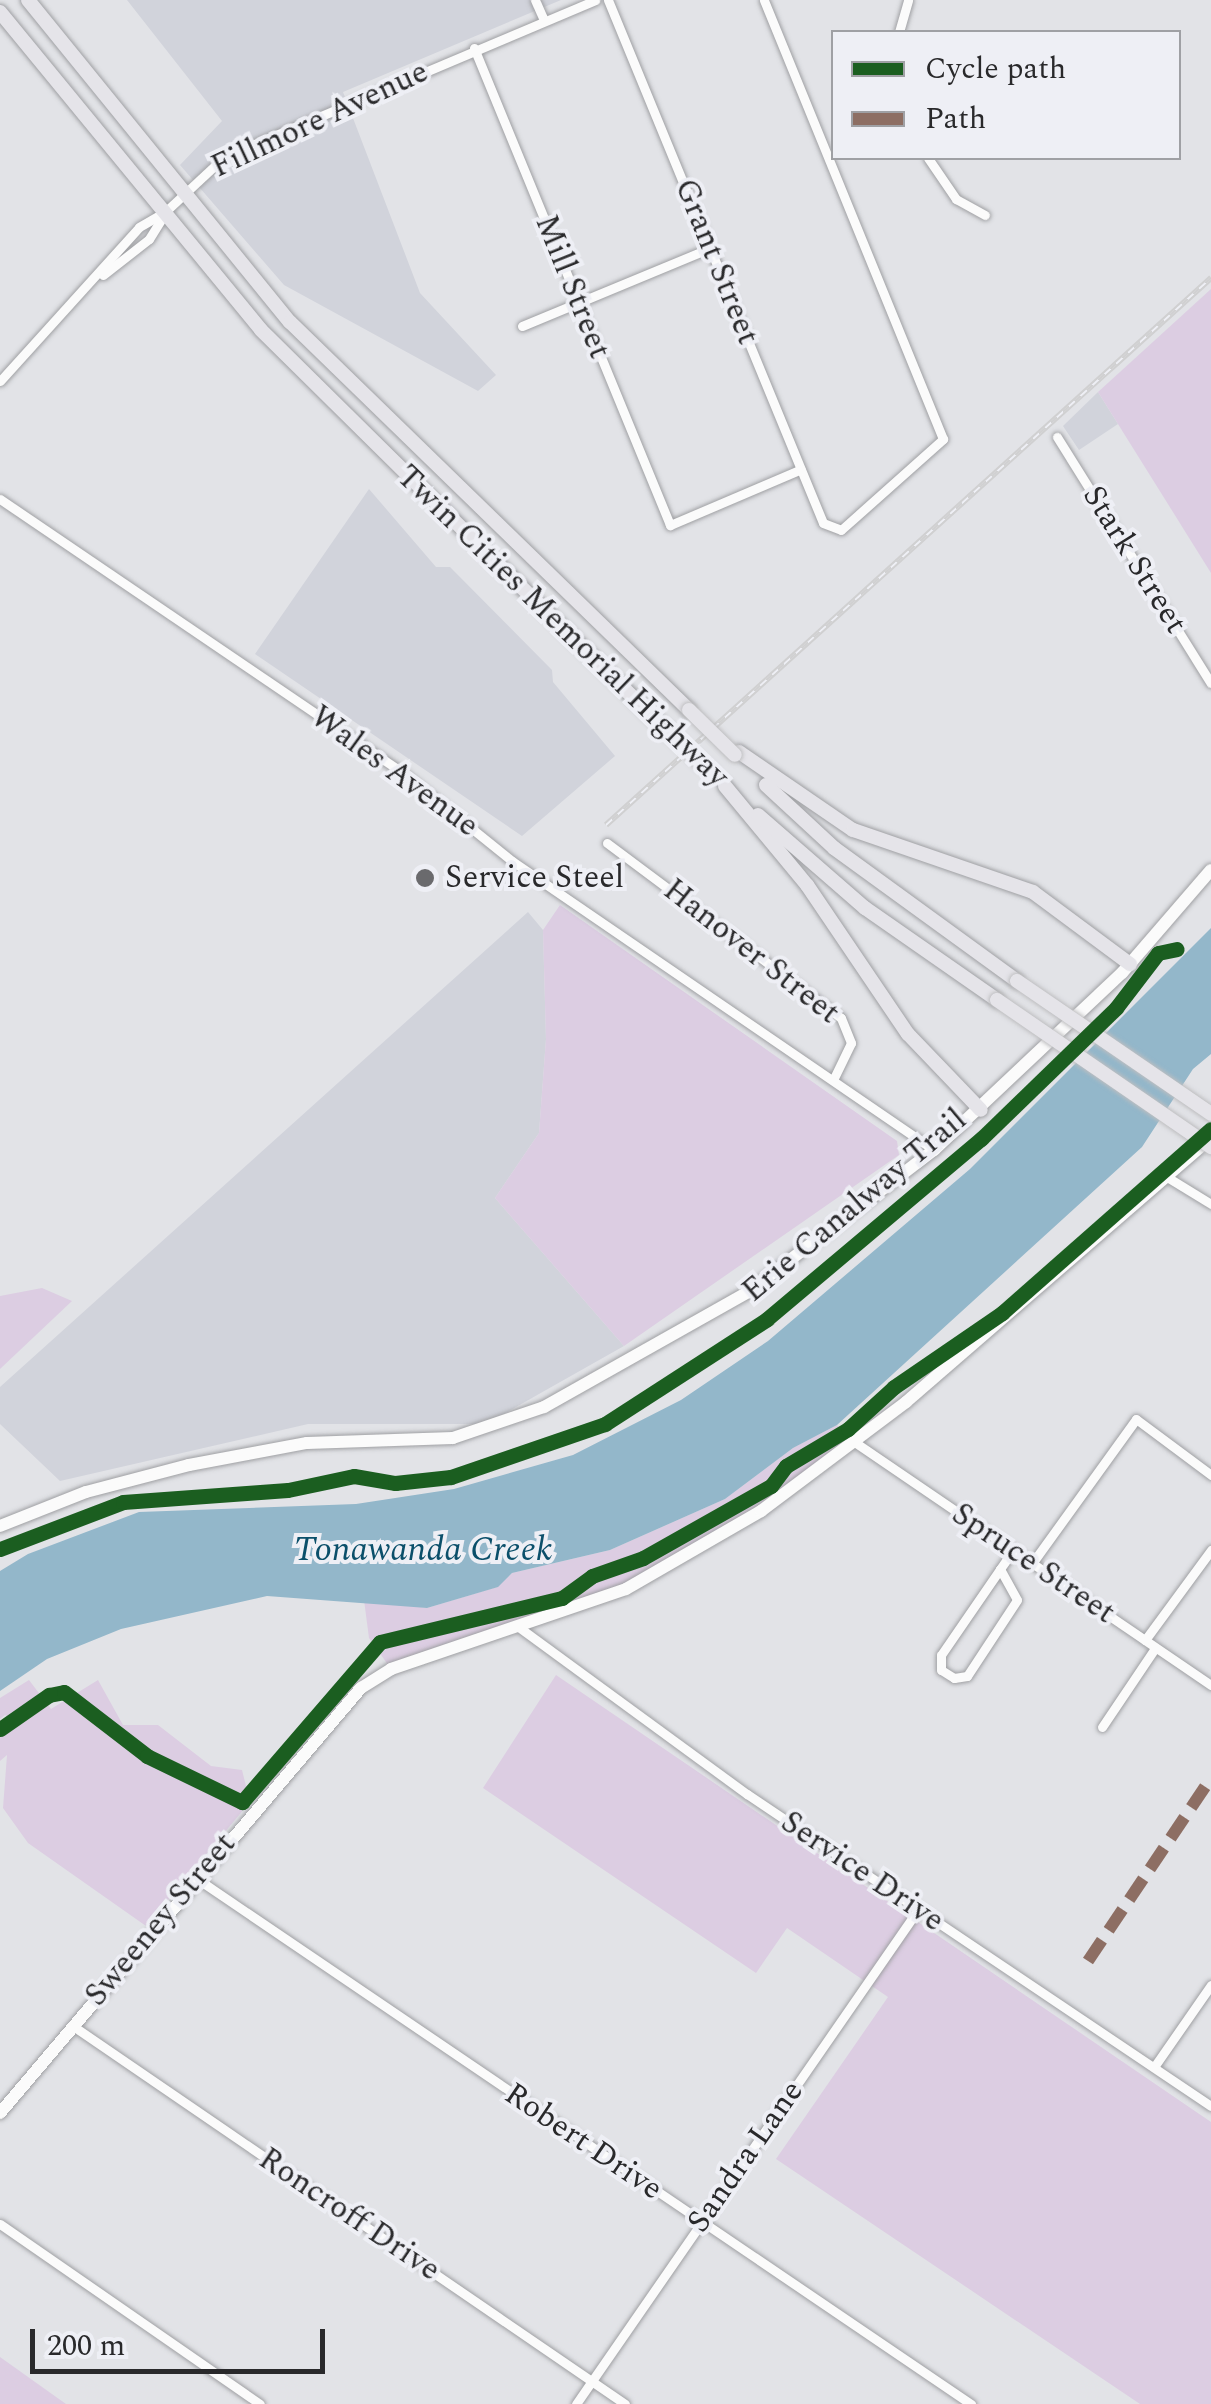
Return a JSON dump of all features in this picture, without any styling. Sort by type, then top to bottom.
[{"type":"main road","name":"Twin Cities Memorial Highway","points":[[28,0],[254,282],[349,384],[834,848],[1017,981],[1211,1114]]},
{"type":"main road","name":"Twin Cities Memorial Highway","points":[[0,12],[261,330],[666,730],[829,880],[1211,1147]]},
{"type":"main road","points":[[737,754],[853,830],[1033,892],[1130,964]]},
{"type":"main road","points":[[726,786],[808,884],[908,1034],[981,1110]]},
{"type":"street","points":[[536,0],[544,20]]},
{"type":"street","name":"Fillmore Avenue","points":[[0,381],[101,276],[139,227],[165,212],[224,157],[595,0]]},
{"type":"street","name":"Grant Street","points":[[608,0],[823,523],[847,527],[942,439],[764,0]]},
{"type":"street","points":[[900,30],[908,0]]},
{"type":"street","name":"Mill Street","points":[[474,48],[670,525],[801,470]]},
{"type":"street","points":[[929,160],[956,199],[985,215]]},
{"type":"street","points":[[101,276],[149,240],[165,212]]},
{"type":"street","points":[[522,326],[710,248]]},
{"type":"street","name":"Stark Street","points":[[1056,437],[1211,682]]},
{"type":"street","name":"Wales Avenue","points":[[0,499],[403,773],[512,862],[934,1150]]},
{"type":"street","name":"Hanover Street","points":[[607,842],[841,1018],[851,1043],[833,1080]]},
{"type":"street","points":[[0,1526],[110,1485],[267,1450],[441,1439],[499,1427],[748,1292],[934,1150],[981,1110],[1130,964],[1211,870]]},
{"type":"street","name":"Sweeney Street","points":[[0,2113],[361,1688],[391,1669],[520,1628],[687,1559],[856,1442],[1211,1138]]},
{"type":"street","points":[[1167,1177],[1211,1204]]},
{"type":"street","points":[[1033,1562],[1136,1420],[1211,1475]]},
{"type":"street","name":"Spruce Street","points":[[856,1442],[1211,1685]]},
{"type":"street","points":[[1000,1569],[1017,1600],[966,1676],[954,1678],[941,1670],[941,1655],[1000,1569],[1014,1550]]},
{"type":"street","points":[[1144,1640],[1211,1550]]},
{"type":"street","name":"Service Drive","points":[[520,1628],[917,1910],[1211,2106]]},
{"type":"street","points":[[1102,1727],[1155,1648]]},
{"type":"street","name":"Robert Drive","points":[[196,1878],[972,2404]]},
{"type":"street","name":"Sandra Lane","points":[[576,2404],[917,1910]]},
{"type":"street","points":[[1154,2067],[1211,1985]]},
{"type":"street","name":"Roncroff Drive","points":[[72,2026],[625,2404]]},
{"type":"street","points":[[0,2224],[260,2404]]},
{"type":"shaded area","points":[[127,0],[561,0],[343,92],[420,293],[496,375],[478,391],[284,285],[180,165],[222,121]]},
{"type":"shaded area","points":[[1211,289],[1211,573],[1098,392]]},
{"type":"shaded area","points":[[1098,392],[1118,424],[1079,450],[1063,426]]},
{"type":"shaded area","points":[[369,489],[436,567],[450,567],[552,670],[553,682],[615,756],[522,836],[255,654]]},
{"type":"shaded area","points":[[560,905],[897,1141],[899,1155],[624,1346],[495,1198],[539,1133],[546,1039],[543,930]]},
{"type":"shaded area","points":[[528,912],[543,930],[546,1039],[539,1133],[495,1198],[624,1346],[486,1424],[308,1424],[60,1481],[0,1424],[0,1387]]},
{"type":"shaded area","points":[[42,1288],[72,1301],[0,1369],[0,1296]]},
{"type":"shaded area","points":[[837,1425],[856,1443],[687,1559],[539,1622],[391,1669],[369,1638],[364,1600],[427,1608],[497,1587],[512,1573],[610,1550],[725,1499],[793,1448]]},
{"type":"shaded area","points":[[556,1675],[1211,2122],[1211,2404],[1140,2404],[776,2159],[888,1997],[787,1928],[756,1973],[483,1788]]},
{"type":"shaded area","points":[[29,1680],[51,1709],[98,1680],[123,1725],[158,1725],[211,1766],[242,1770],[250,1802],[146,1926],[28,1843],[3,1808],[7,1755],[0,1761],[0,1737],[17,1722],[5,1715],[0,1719],[0,1698]]},
{"type":"shaded area","points":[[0,2357],[66,2404],[0,2404]]},
{"type":"water","name":"Tonawanda Creek","points":[[1211,928],[1211,1054],[1193,1069],[1142,1147],[837,1425],[793,1448],[725,1499],[610,1550],[512,1573],[498,1587],[427,1608],[267,1596],[121,1629],[47,1659],[0,1691],[0,1571],[28,1554],[139,1512],[356,1504],[454,1489],[573,1455],[681,1400],[768,1341],[970,1169]]},
{"type":"railway","points":[[606,825],[1211,278]]},
{"type":"marked path","points":[[1088,1961],[1211,1778]]},
{"type":"cycle path","name":"Erie Canalway Trail","points":[[0,1549],[123,1502],[288,1490],[354,1476],[395,1483],[451,1477],[605,1424],[767,1319],[981,1139],[1116,1008],[1158,953],[1177,949]]},
{"type":"cycle path","points":[[0,1729],[49,1695],[64,1692],[147,1756],[242,1802],[380,1642],[562,1598],[592,1576],[643,1558],[771,1486],[786,1466],[848,1429],[894,1387],[1002,1313],[1211,1129]]},
{"type":"place","name":"Service Steel","points":[[425,878]]}]
